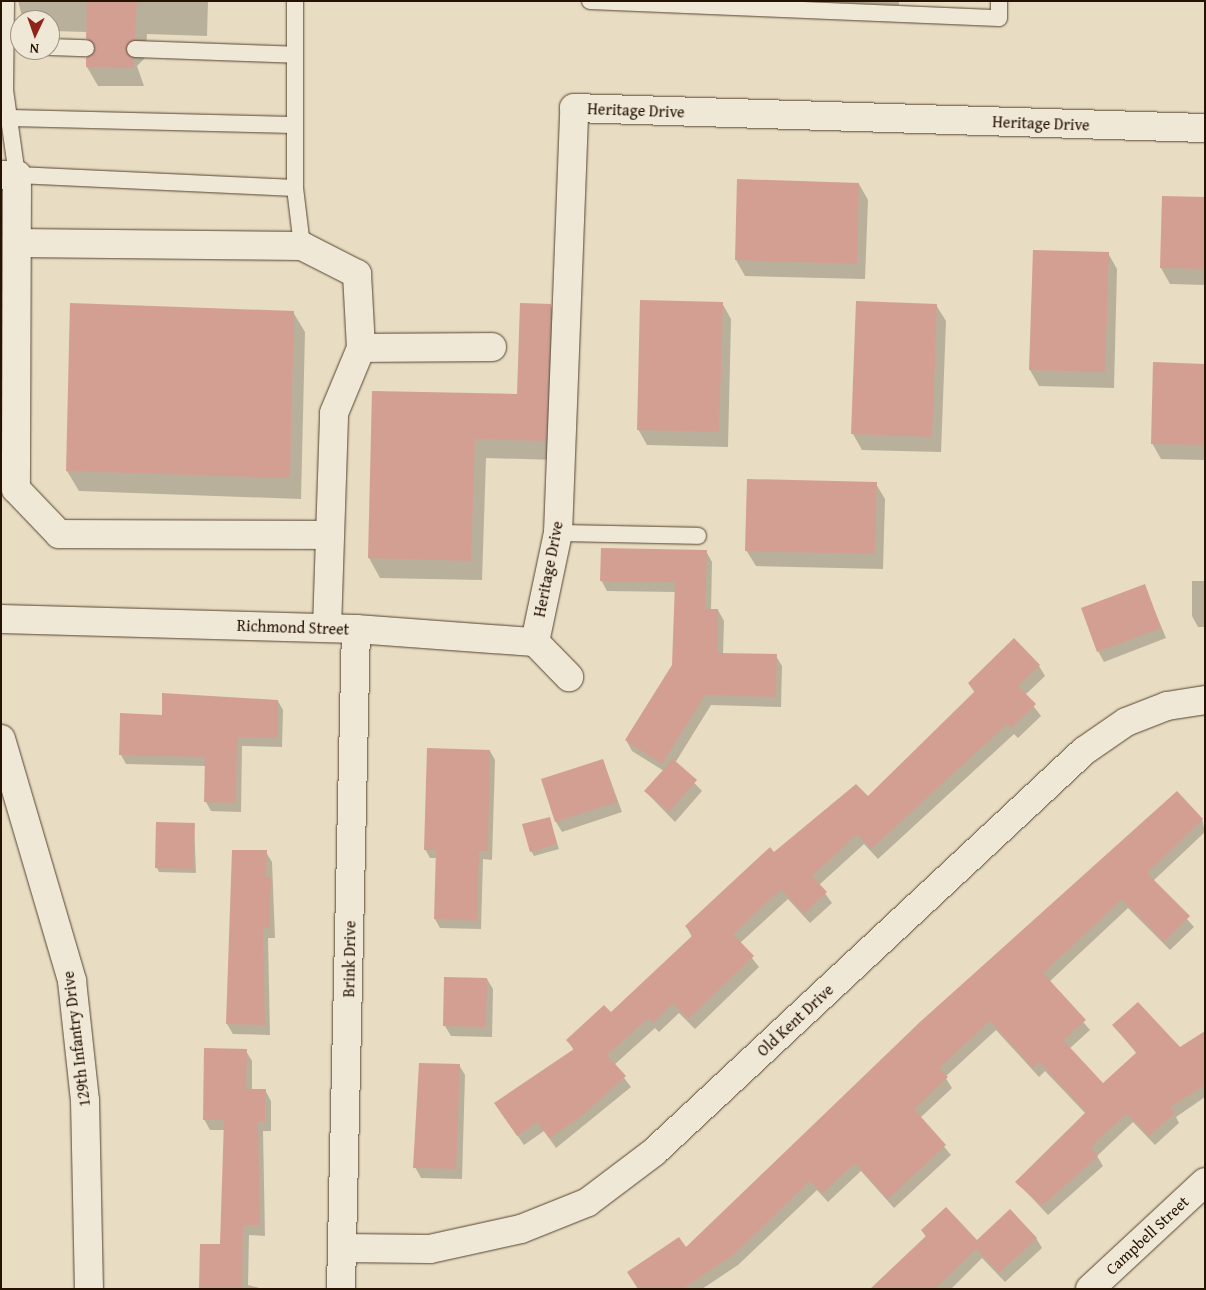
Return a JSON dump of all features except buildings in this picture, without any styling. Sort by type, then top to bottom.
[{"type":"street","name":"Heritage Drive","points":[[535,642],[546,575],[558,533],[574,108],[1205,128]]},
{"type":"street","points":[[9,175],[17,243],[16,489],[59,534],[330,535]]},
{"type":"street","points":[[17,243],[302,246],[357,274],[361,348],[334,413],[327,628]]},
{"type":"street","points":[[361,348],[492,346]]},
{"type":"street","name":"Richmond Street","points":[[1,619],[356,629],[535,642]]},
{"type":"street","name":"Brink Drive","points":[[341,1289],[356,629]]},
{"type":"street","points":[[535,642],[569,678]]},
{"type":"street","name":"Old Kent Drive","points":[[342,1248],[430,1249],[522,1229],[588,1202],[654,1152],[1084,751],[1126,722],[1167,706],[1205,700]]},
{"type":"street","name":"129th Infantry Drive","points":[[1,739],[72,981],[85,1100],[89,1289]]},
{"type":"street","name":"Campbell Street","points":[[1090,1289],[1205,1182]]},
{"type":"lane","points":[[6,1],[10,26]]},
{"type":"lane","points":[[295,1],[295,188],[302,246]]},
{"type":"lane","points":[[590,1],[917,8],[999,18],[1000,1]]},
{"type":"lane","points":[[60,47],[86,48]]},
{"type":"lane","points":[[134,49],[295,55]]},
{"type":"lane","points":[[12,60],[9,118],[9,175],[295,188]]},
{"type":"lane","points":[[9,118],[295,125]]},
{"type":"lane","points":[[558,533],[698,536]]}]
